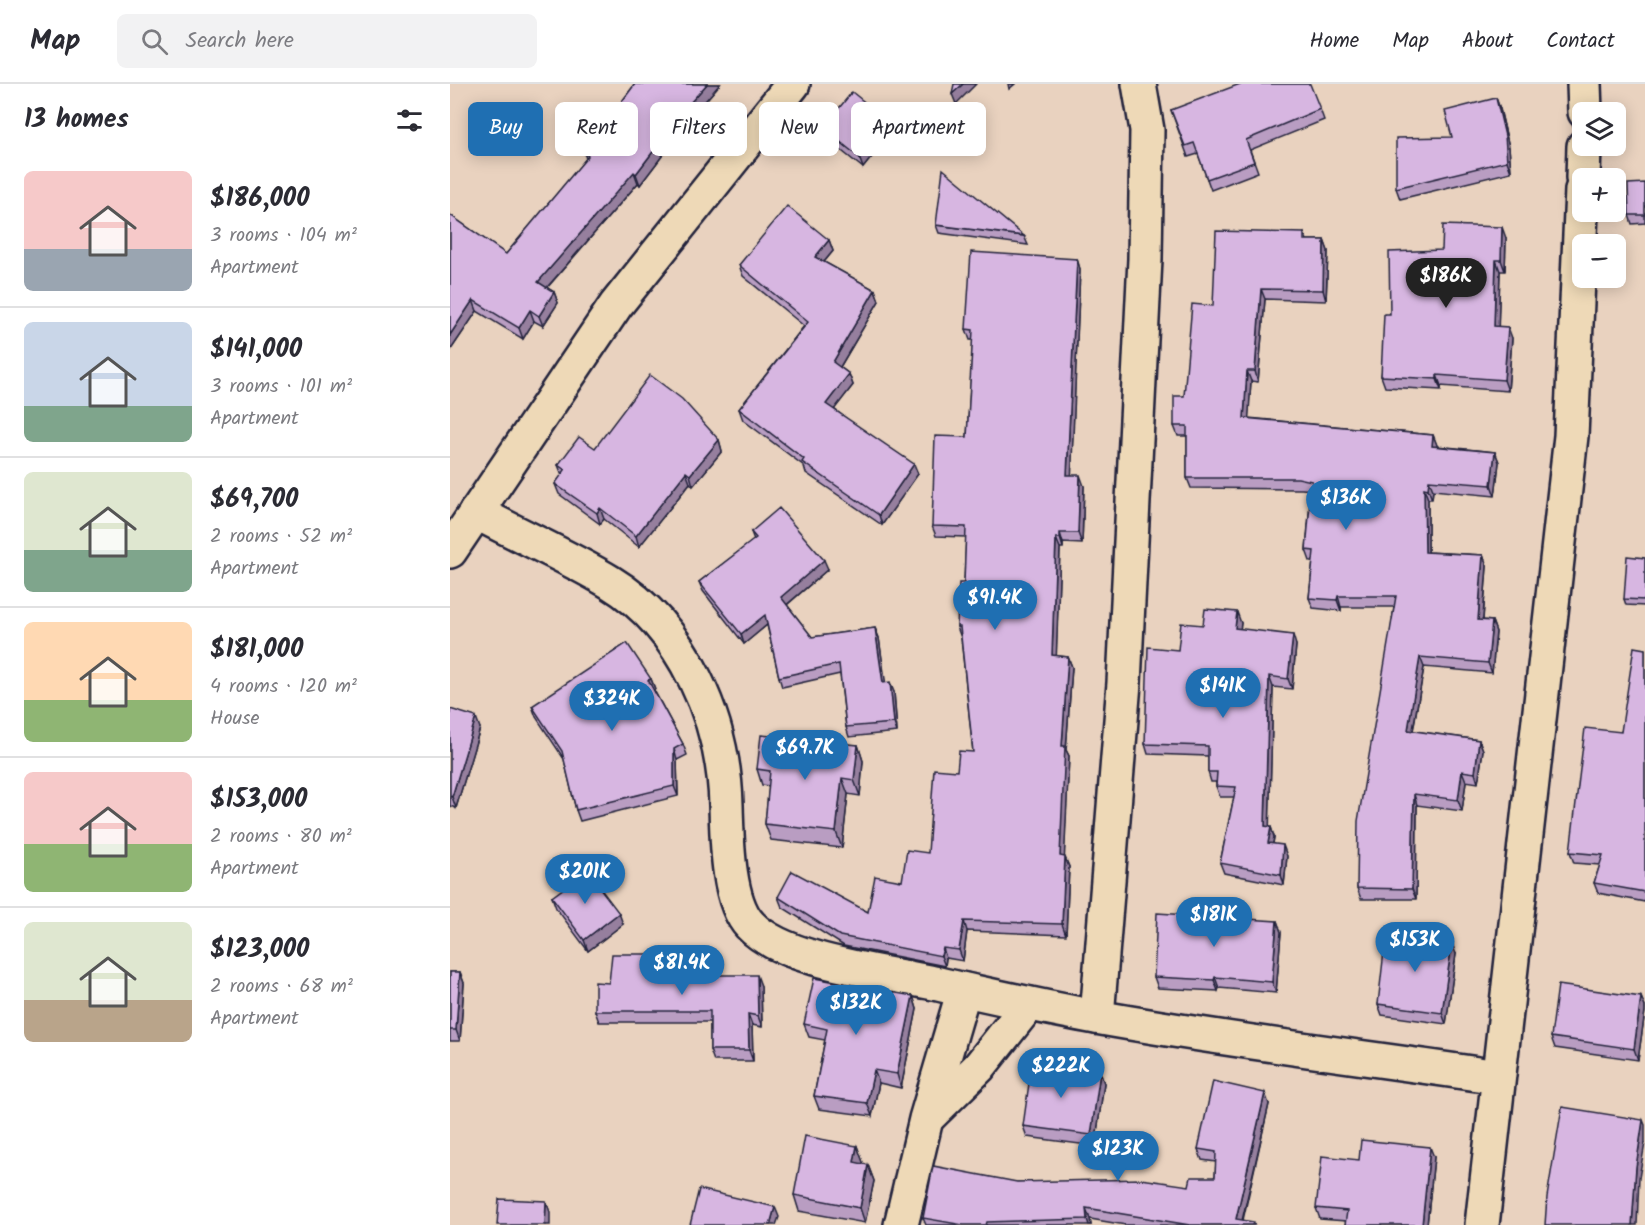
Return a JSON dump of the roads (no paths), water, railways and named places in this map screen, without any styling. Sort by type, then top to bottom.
[{"type":"street","points":[[450,551],[616,305],[792,84]]},
{"type":"street","points":[[1097,1017],[1124,683],[1145,259],[1147,129],[1139,84]]},
{"type":"street","points":[[1584,84],[1585,102]]},
{"type":"street","points":[[1482,1225],[1571,436],[1581,222]]},
{"type":"street","points":[[476,513],[612,583],[658,621],[686,664],[715,723],[726,786],[727,842],[733,892],[749,925],[782,946],[826,961],[1097,1017],[1498,1077]]},
{"type":"street","points":[[901,1225],[926,1119],[964,990]]},
{"type":"street","points":[[926,1119],[979,1067],[1029,1004]]}]
